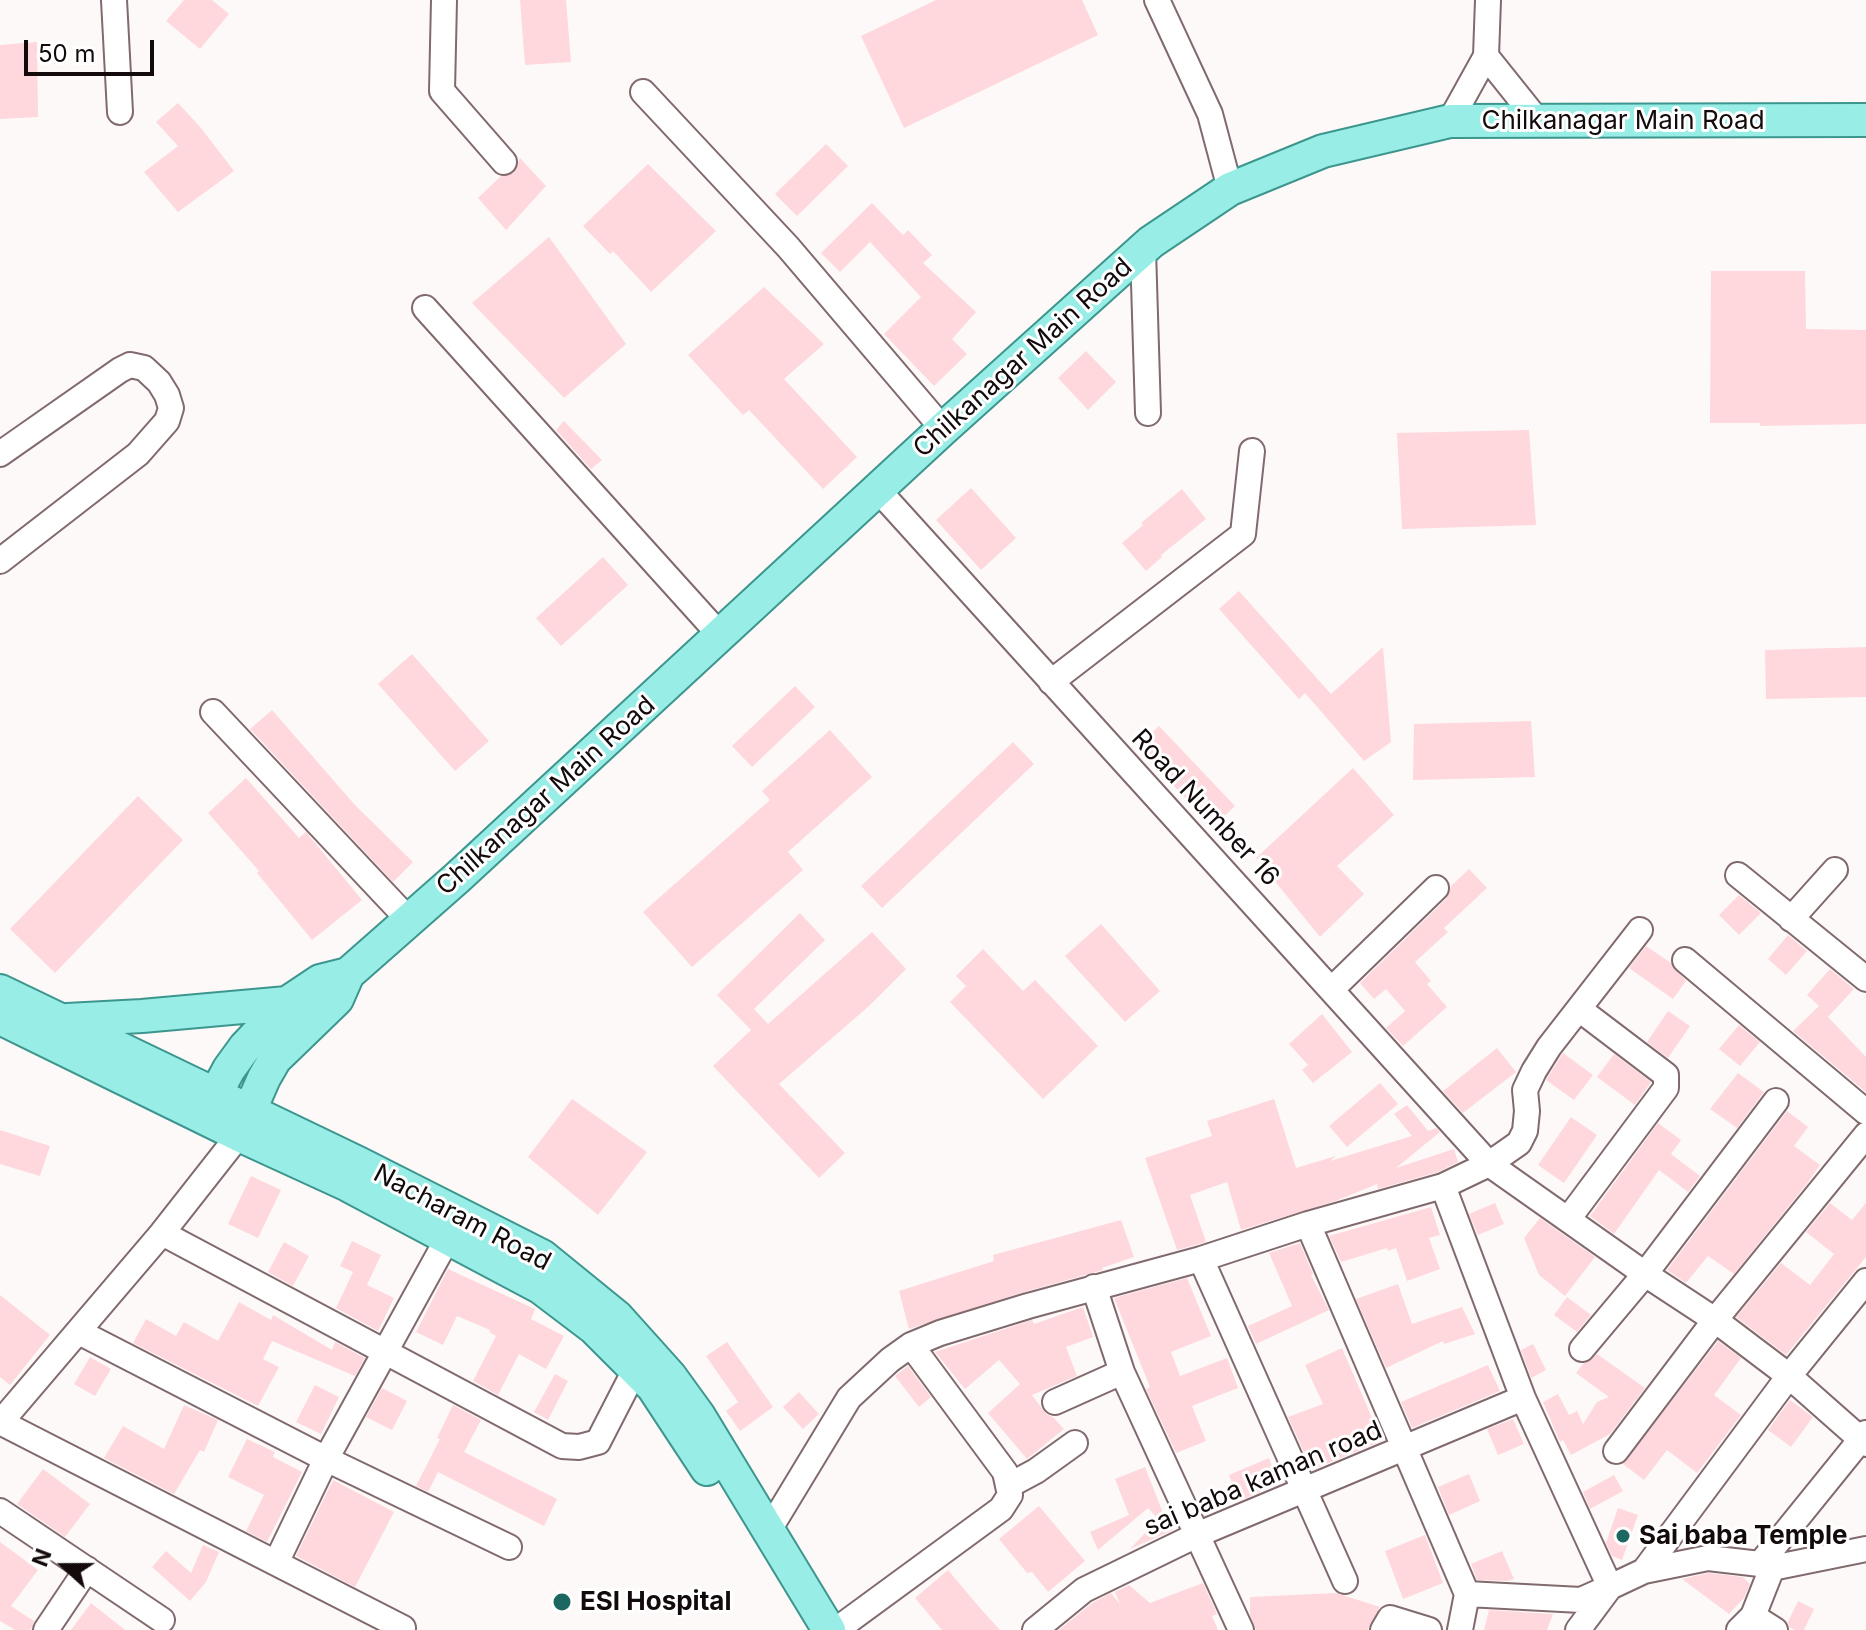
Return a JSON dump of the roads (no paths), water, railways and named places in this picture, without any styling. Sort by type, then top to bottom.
[{"type":"main road","name":"Chilkanagar Main Road","points":[[348,974],[457,878],[943,429],[1143,250],[1230,189],[1323,151],[1450,121],[1866,120]]},
{"type":"main road","points":[[209,1106],[245,1047],[287,1003],[320,981],[348,974]]},
{"type":"main road","points":[[244,1124],[275,1059],[337,999],[348,974]]},
{"type":"main road","name":"Nacharam Road","points":[[0,991],[64,1020],[348,1185],[540,1287],[594,1328],[653,1387],[719,1486],[805,1630]]},
{"type":"main road","points":[[64,1020],[287,1003]]},
{"type":"main road","name":"Nacharam Road","points":[[0,1018],[209,1106]]},
{"type":"main road","name":"Nacharam Road","points":[[244,1124],[358,1163],[542,1256],[617,1317],[670,1376],[699,1416],[829,1630]]},
{"type":"street","points":[[114,0],[120,112]]},
{"type":"street","points":[[444,0],[442,91],[504,162]]},
{"type":"street","points":[[1157,0],[1210,114],[1230,189]]},
{"type":"street","points":[[1450,121],[1486,56],[1488,0]]},
{"type":"street","points":[[1486,56],[1538,121]]},
{"type":"street","points":[[643,92],[788,247],[943,429]]},
{"type":"street","points":[[1143,250],[1148,413]]},
{"type":"street","points":[[425,308],[720,635]]},
{"type":"street","points":[[0,454],[130,365],[144,368],[167,395],[171,408],[167,421],[138,454],[8,558],[0,561]]},
{"type":"street","points":[[1051,682],[1243,534],[1252,451]]},
{"type":"street","name":"Road Number 16","points":[[878,490],[1489,1164],[1715,1320],[1789,1376],[1864,1439]]},
{"type":"street","points":[[213,712],[408,919]]},
{"type":"street","points":[[1791,919],[1835,870]]},
{"type":"street","points":[[1738,875],[1866,979]]},
{"type":"street","points":[[1332,989],[1436,888]]},
{"type":"street","points":[[769,1530],[849,1398],[911,1345],[940,1333],[1443,1186],[1489,1164],[1519,1143],[1525,1131],[1525,1090],[1529,1080],[1549,1047],[1640,930]]},
{"type":"street","points":[[1685,960],[1866,1112]]},
{"type":"street","points":[[1569,1218],[1666,1088],[1666,1075],[1579,1009]]},
{"type":"street","points":[[1582,1349],[1645,1274],[1776,1101]]},
{"type":"street","points":[[244,1124],[162,1233],[0,1423],[403,1628]]},
{"type":"street","points":[[1616,1451],[1715,1320],[1866,1135]]},
{"type":"street","points":[[1443,1186],[1523,1398],[1610,1587]]},
{"type":"street","points":[[1308,1224],[1467,1594],[1460,1630]]},
{"type":"street","points":[[162,1233],[562,1446],[579,1447],[598,1442],[635,1370]]},
{"type":"street","points":[[276,1563],[326,1459],[449,1236]]},
{"type":"street","points":[[1201,1259],[1345,1581]]},
{"type":"street","points":[[1644,1571],[1789,1376],[1866,1281]]},
{"type":"street","points":[[1094,1287],[1122,1372],[1241,1630]]},
{"type":"street","points":[[79,1332],[326,1459],[509,1547]]},
{"type":"street","points":[[836,1630],[1001,1509],[1010,1495],[1005,1472],[911,1345]]},
{"type":"street","points":[[1055,1402],[1122,1372]]},
{"type":"street","name":"sai baba kaman road","points":[[1035,1630],[1084,1590],[1199,1534],[1523,1398]]},
{"type":"street","points":[[1775,1630],[1746,1623],[1766,1566],[1864,1439]]},
{"type":"street","points":[[1008,1486],[1036,1471],[1075,1443]]},
{"type":"street","points":[[0,1511],[162,1620]]},
{"type":"street","points":[[1467,1594],[1581,1600],[1644,1571],[1708,1558],[1766,1566],[1866,1549]]},
{"type":"street","points":[[46,1630],[87,1569]]},
{"type":"street","points":[[1578,1630],[1610,1587]]},
{"type":"street","points":[[1383,1630],[1390,1618],[1429,1630]]},
{"type":"place","name":"Sai baba Temple","points":[[1623,1536]]},
{"type":"place","name":"ESI Hospital","points":[[562,1602]]}]
